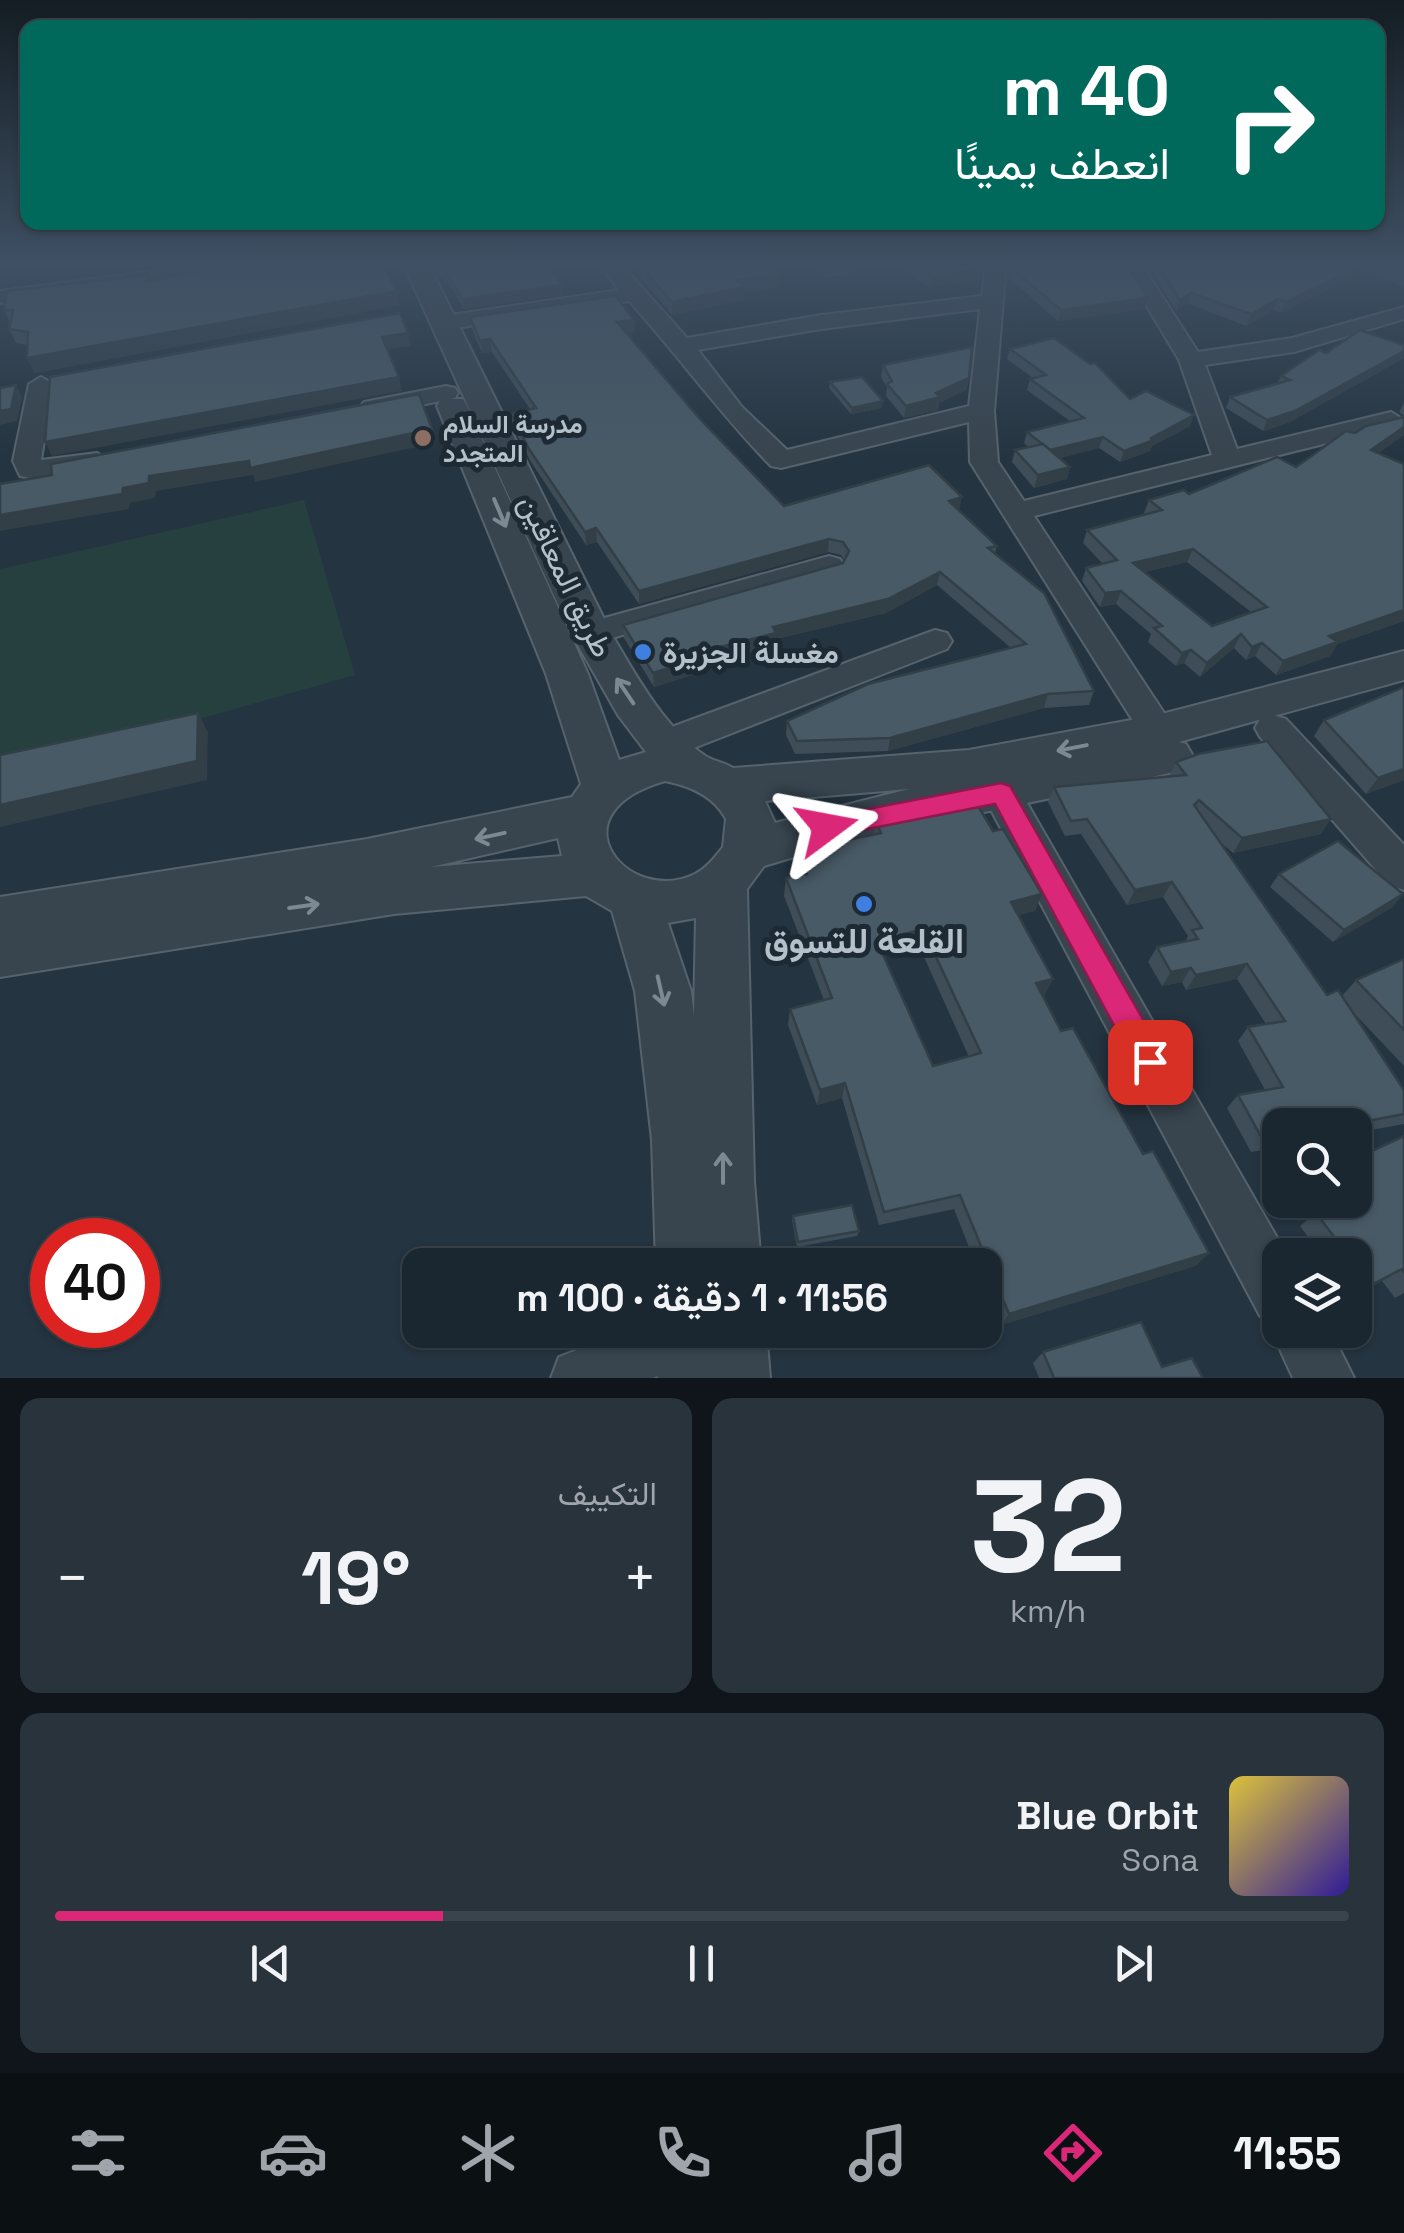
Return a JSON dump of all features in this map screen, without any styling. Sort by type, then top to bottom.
[{"type":"street","name":"طريق المعاقين","points":[[426,327],[446,393],[567,674],[595,799]]},
{"type":"street","name":"طريق المعاقين","points":[[447,327],[591,633],[620,685],[675,755]]},
{"type":"street","points":[[665,327],[733,412],[781,460],[980,411]]},
{"type":"street","points":[[682,346],[790,327]]},
{"type":"street","points":[[990,327],[980,411],[984,462],[1158,732]]},
{"type":"street","points":[[1171,327],[1191,360],[1227,459]]},
{"type":"street","points":[[1191,360],[1294,346],[1353,327]]},
{"type":"street","points":[[7,390],[51,382],[27,461],[30,470],[122,456]]},
{"type":"street","points":[[351,411],[446,393]]},
{"type":"street","points":[[1014,512],[1391,420]]},
{"type":"street","points":[[591,633],[829,566]]},
{"type":"street","points":[[0,920],[267,878],[493,836],[595,799],[643,767],[935,641]]},
{"type":"street","points":[[730,786],[969,767],[1158,732],[1404,665]]},
{"type":"street","points":[[0,953],[394,892],[615,886],[680,900],[795,835],[890,812],[1090,776],[1404,689]]},
{"type":"street","points":[[1273,728],[1404,873]]},
{"type":"street","points":[[675,755],[730,786],[749,817],[734,868],[723,1182],[727,1248]]},
{"type":"street","points":[[1001,793],[1262,1264]]},
{"type":"street","points":[[595,799],[580,834],[584,855],[615,886],[663,992],[683,1140],[688,1248]]},
{"type":"street","points":[[1309,1348],[1325,1378]]},
{"type":"street","points":[[580,1378],[709,1350]]},
{"type":"green space","points":[[304,500],[355,675],[0,775],[0,569]]},
{"type":"building","points":[[197,327],[27,358],[28,332],[9,329]]},
{"type":"building","points":[[322,327],[406,327],[408,333],[382,337],[399,377],[45,442],[50,377]]},
{"type":"building","points":[[474,327],[622,327],[700,419],[784,506],[929,465],[962,497],[949,501],[997,546],[988,548],[1044,593],[1094,691],[1048,694],[890,738],[797,741],[787,721],[868,684],[1026,644],[940,572],[888,599],[773,627],[776,633],[691,654],[695,660],[653,673],[623,625],[843,563],[849,551],[843,542],[829,539],[639,591],[596,528],[585,532],[529,449],[511,414],[536,408],[490,339],[480,341]]},
{"type":"building","points":[[1360,330],[1404,345],[1404,351],[1295,411],[1267,420],[1230,397],[1290,380],[1281,376],[1319,350],[1326,353]]},
{"type":"building","points":[[1054,338],[1090,364],[1095,363],[1130,399],[1146,391],[1194,415],[1151,438],[1154,440],[1124,451],[1103,437],[1050,450],[1027,432],[1084,418],[1030,379],[1046,375],[1010,349]]},
{"type":"building","points":[[972,347],[969,378],[936,393],[940,397],[906,406],[887,384],[892,381],[883,365]]},
{"type":"building","points":[[862,377],[883,401],[852,408],[830,382]]},
{"type":"building","points":[[16,385],[11,409],[0,411],[0,388]]},
{"type":"building","points":[[419,394],[432,429],[250,468],[249,461],[149,476],[149,483],[123,488],[122,494],[0,515],[0,484],[52,475],[51,464]]},
{"type":"building","points":[[1404,417],[1404,427],[1371,450],[1404,464],[1404,610],[1329,636],[1338,642],[1283,661],[1262,643],[1252,647],[1241,634],[1207,663],[1191,650],[1182,653],[1154,628],[1162,626],[1121,591],[1105,593],[1086,568],[1117,560],[1087,530],[1162,510],[1149,500],[1184,490],[1189,494],[1277,457],[1296,467],[1346,431],[1355,433],[1366,426]],"holes":[[[1193,549],[1267,607],[1212,626],[1133,563]]]},
{"type":"building","points":[[1043,444],[1070,467],[1038,475],[1015,450]]},
{"type":"building","points":[[1404,687],[1404,769],[1378,778],[1324,720]]},
{"type":"building","points":[[198,713],[197,761],[0,805],[0,755]]},
{"type":"building","points":[[1267,741],[1331,819],[1242,838],[1199,800],[1194,805],[1327,995],[1338,990],[1404,1090],[1404,1114],[1372,1120],[1372,1108],[1262,1108],[1262,1138],[1238,1095],[1283,1087],[1248,1027],[1285,1021],[1247,964],[1196,975],[1191,968],[1171,972],[1157,947],[1198,939],[1192,930],[1202,928],[1172,882],[1135,890],[1087,819],[1071,821],[1054,787],[1186,775],[1176,762]]},
{"type":"building","points":[[975,801],[993,831],[1003,829],[1042,894],[1011,902],[1053,979],[1036,983],[1061,1031],[1073,1028],[1143,1154],[1153,1151],[1209,1253],[1009,1314],[1002,1297],[1002,1248],[982,1248],[960,1195],[884,1212],[845,1083],[820,1090],[790,1009],[832,998],[786,878],[807,874],[798,850],[881,833],[876,822]],"holes":[[[923,929],[981,1053],[933,1066],[877,941]]]},
{"type":"building","points":[[1338,841],[1403,894],[1344,930],[1279,874]]},
{"type":"building","points":[[1404,959],[1404,1030],[1356,980]]},
{"type":"building","points":[[1404,1136],[1404,1272],[1402,1269],[1372,1284],[1372,1238],[1335,1238],[1320,1218],[1372,1218],[1372,1151]]},
{"type":"building","points":[[852,1205],[859,1231],[798,1242],[793,1216]]},
{"type":"building","points":[[1141,1322],[1162,1367],[1192,1358],[1203,1378],[1054,1378],[1043,1352]]},
{"type":"place","name":"مدرسة السلام المتجدد","points":[[423,438]]},
{"type":"place","name":"مغسلة الجزيرة","points":[[643,652]]},
{"type":"place","name":"القلعة للتسوق","points":[[864,904]]},
{"type":"route","points":[[827,827],[1001,793],[1150,1062]]}]
